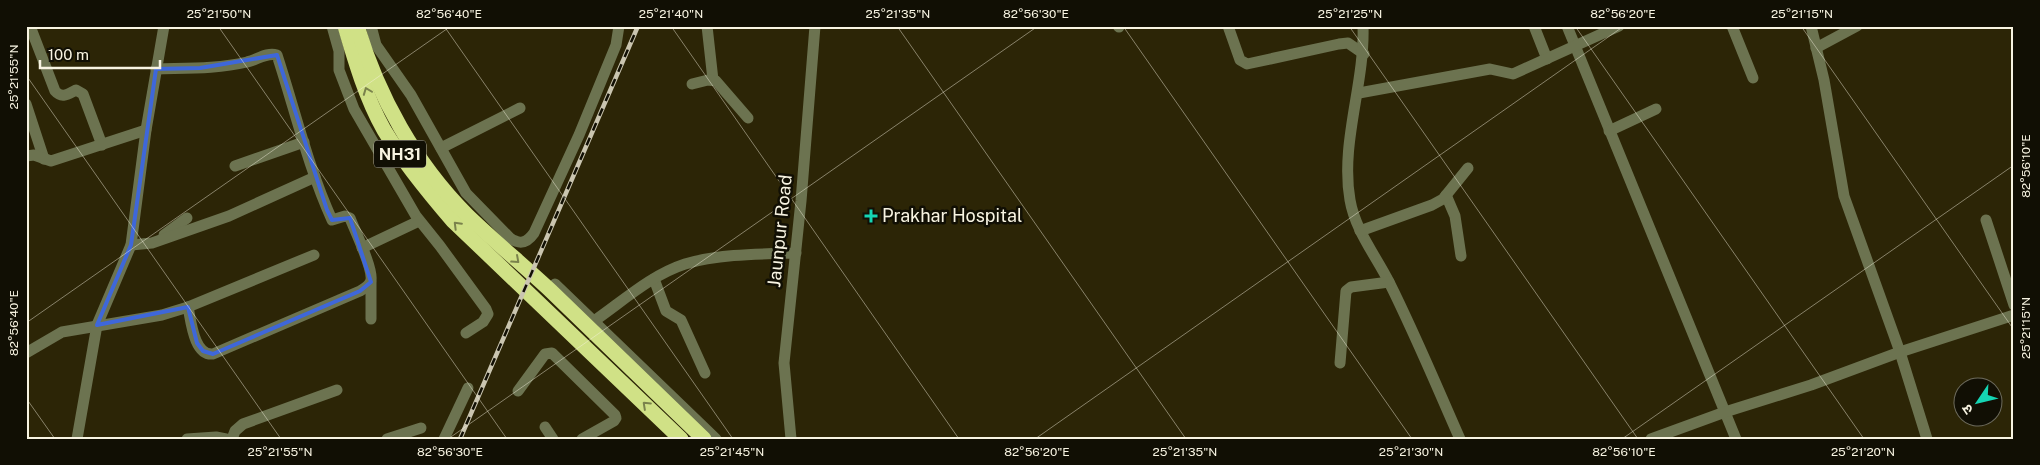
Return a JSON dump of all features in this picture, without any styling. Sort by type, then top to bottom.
[{"type":"highway","name":"NH31","points":[[345,26],[363,80],[384,128],[427,191],[453,221],[681,439]]},
{"type":"highway","name":"NH31","points":[[358,26],[371,66],[386,101],[424,164],[445,192],[483,230],[552,287],[704,439]]},
{"type":"street","points":[[30,26],[55,91],[59,95],[64,96],[76,90],[84,94],[102,145]]},
{"type":"street","points":[[77,439],[97,325],[131,245],[146,130],[164,26]]},
{"type":"street","points":[[332,26],[339,51],[339,70],[354,109],[419,221],[440,246],[483,304],[488,314],[483,322],[466,333]]},
{"type":"street","points":[[371,26],[376,45],[411,95],[466,193],[516,242],[525,242],[534,233],[579,135],[616,45],[619,26]]},
{"type":"street","points":[[707,26],[713,80],[748,118]]},
{"type":"street","name":"Jaunpur Road","points":[[791,439],[784,363],[796,253],[815,26]]},
{"type":"street","points":[[1228,26],[1240,60],[1247,64],[1348,43],[1364,54]]},
{"type":"street","points":[[1534,26],[1547,59]]},
{"type":"street","points":[[1568,26],[1574,46],[1736,439]]},
{"type":"street","points":[[1358,93],[1490,69],[1513,74],[1619,26]]},
{"type":"street","points":[[1732,26],[1753,78]]},
{"type":"street","points":[[1811,26],[1824,80],[1844,196],[1900,352],[1928,439]]},
{"type":"street","points":[[1816,48],[1858,26]]},
{"type":"street","points":[[1366,27],[1364,54],[1350,145],[1350,200],[1360,230],[1389,282],[1460,439]]},
{"type":"street","points":[[156,69],[200,68],[248,62],[266,55],[277,55],[315,177],[332,220],[345,216],[350,218],[362,248],[372,278],[371,319]]},
{"type":"street","points":[[692,84],[713,80]]},
{"type":"street","points":[[26,104],[44,159]]},
{"type":"street","points":[[441,148],[520,108]]},
{"type":"street","points":[[1609,131],[1656,109]]},
{"type":"street","points":[[26,156],[34,155],[51,160],[146,130]]},
{"type":"street","points":[[235,166],[304,142]]},
{"type":"street","points":[[1360,230],[1432,205],[1446,195],[1468,168]]},
{"type":"street","points":[[131,245],[152,243],[229,216],[315,177]]},
{"type":"street","points":[[1446,195],[1455,216],[1461,256]]},
{"type":"street","points":[[152,243],[187,218]]},
{"type":"street","points":[[1986,220],[2014,305]]},
{"type":"street","points":[[362,248],[419,221]]},
{"type":"street","points":[[594,322],[654,279],[684,264],[706,259],[796,253]]},
{"type":"street","points":[[26,353],[62,332],[162,315],[188,307],[314,255]]},
{"type":"street","points":[[654,279],[666,311],[680,320],[704,374]]},
{"type":"street","points":[[188,307],[197,343],[203,351],[213,354],[360,291],[371,282]]},
{"type":"street","points":[[1340,363],[1346,291],[1350,287],[1389,282]]},
{"type":"street","points":[[552,287],[594,322],[716,439]]},
{"type":"street","points":[[1651,439],[1725,412],[1811,385],[1900,352],[2014,315]]},
{"type":"street","points":[[518,391],[546,354],[552,353],[615,415],[614,421],[582,439]]},
{"type":"street","points":[[444,439],[468,388]]},
{"type":"street","points":[[232,439],[235,431],[243,424],[337,390]]},
{"type":"street","points":[[545,427],[553,439]]},
{"type":"street","points":[[387,439],[421,428]]},
{"type":"street","points":[[187,439],[216,437],[226,439]]},
{"type":"highlighted area","points":[[277,55],[327,210],[332,220],[350,218],[371,282],[360,291],[213,354],[203,351],[197,343],[188,307],[97,325],[131,245],[156,69],[200,68]]},
{"type":"railway","points":[[460,439],[638,26]]},
{"type":"place","name":"Prakhar Hospital","points":[[871,216]]}]
